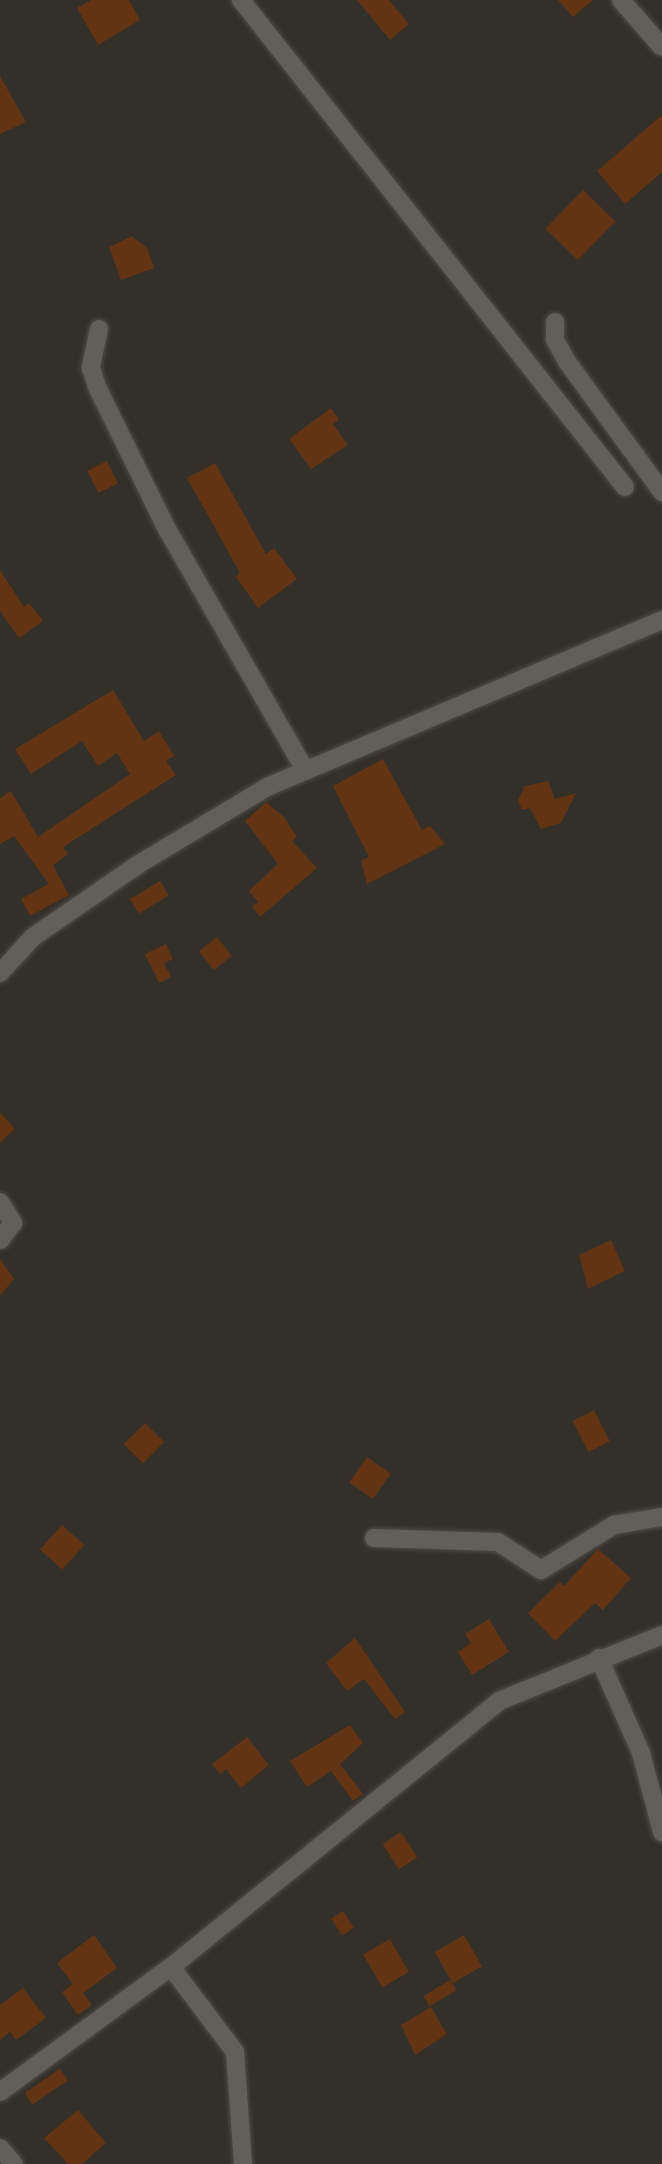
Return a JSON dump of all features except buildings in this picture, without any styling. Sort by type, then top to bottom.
[{"type":"street","points":[[241,0],[625,487]]},
{"type":"street","points":[[621,0],[662,47]]},
{"type":"street","points":[[555,322],[555,340],[568,363],[662,492]]},
{"type":"street","points":[[99,329],[91,368],[98,389],[179,551],[305,770]]},
{"type":"street","points":[[0,972],[33,937],[139,864],[305,770],[662,620]]},
{"type":"street","points":[[0,1202],[13,1223],[0,1240]]},
{"type":"street","points":[[374,1538],[498,1542],[541,1570],[614,1525],[662,1517]]},
{"type":"street","points":[[0,2092],[171,1967],[499,1702],[598,1658],[662,1635]]},
{"type":"street","points":[[598,1658],[641,1753],[662,1832]]},
{"type":"street","points":[[171,1967],[235,2052],[243,2164]]},
{"type":"street","points":[[0,2148],[14,2164]]}]
